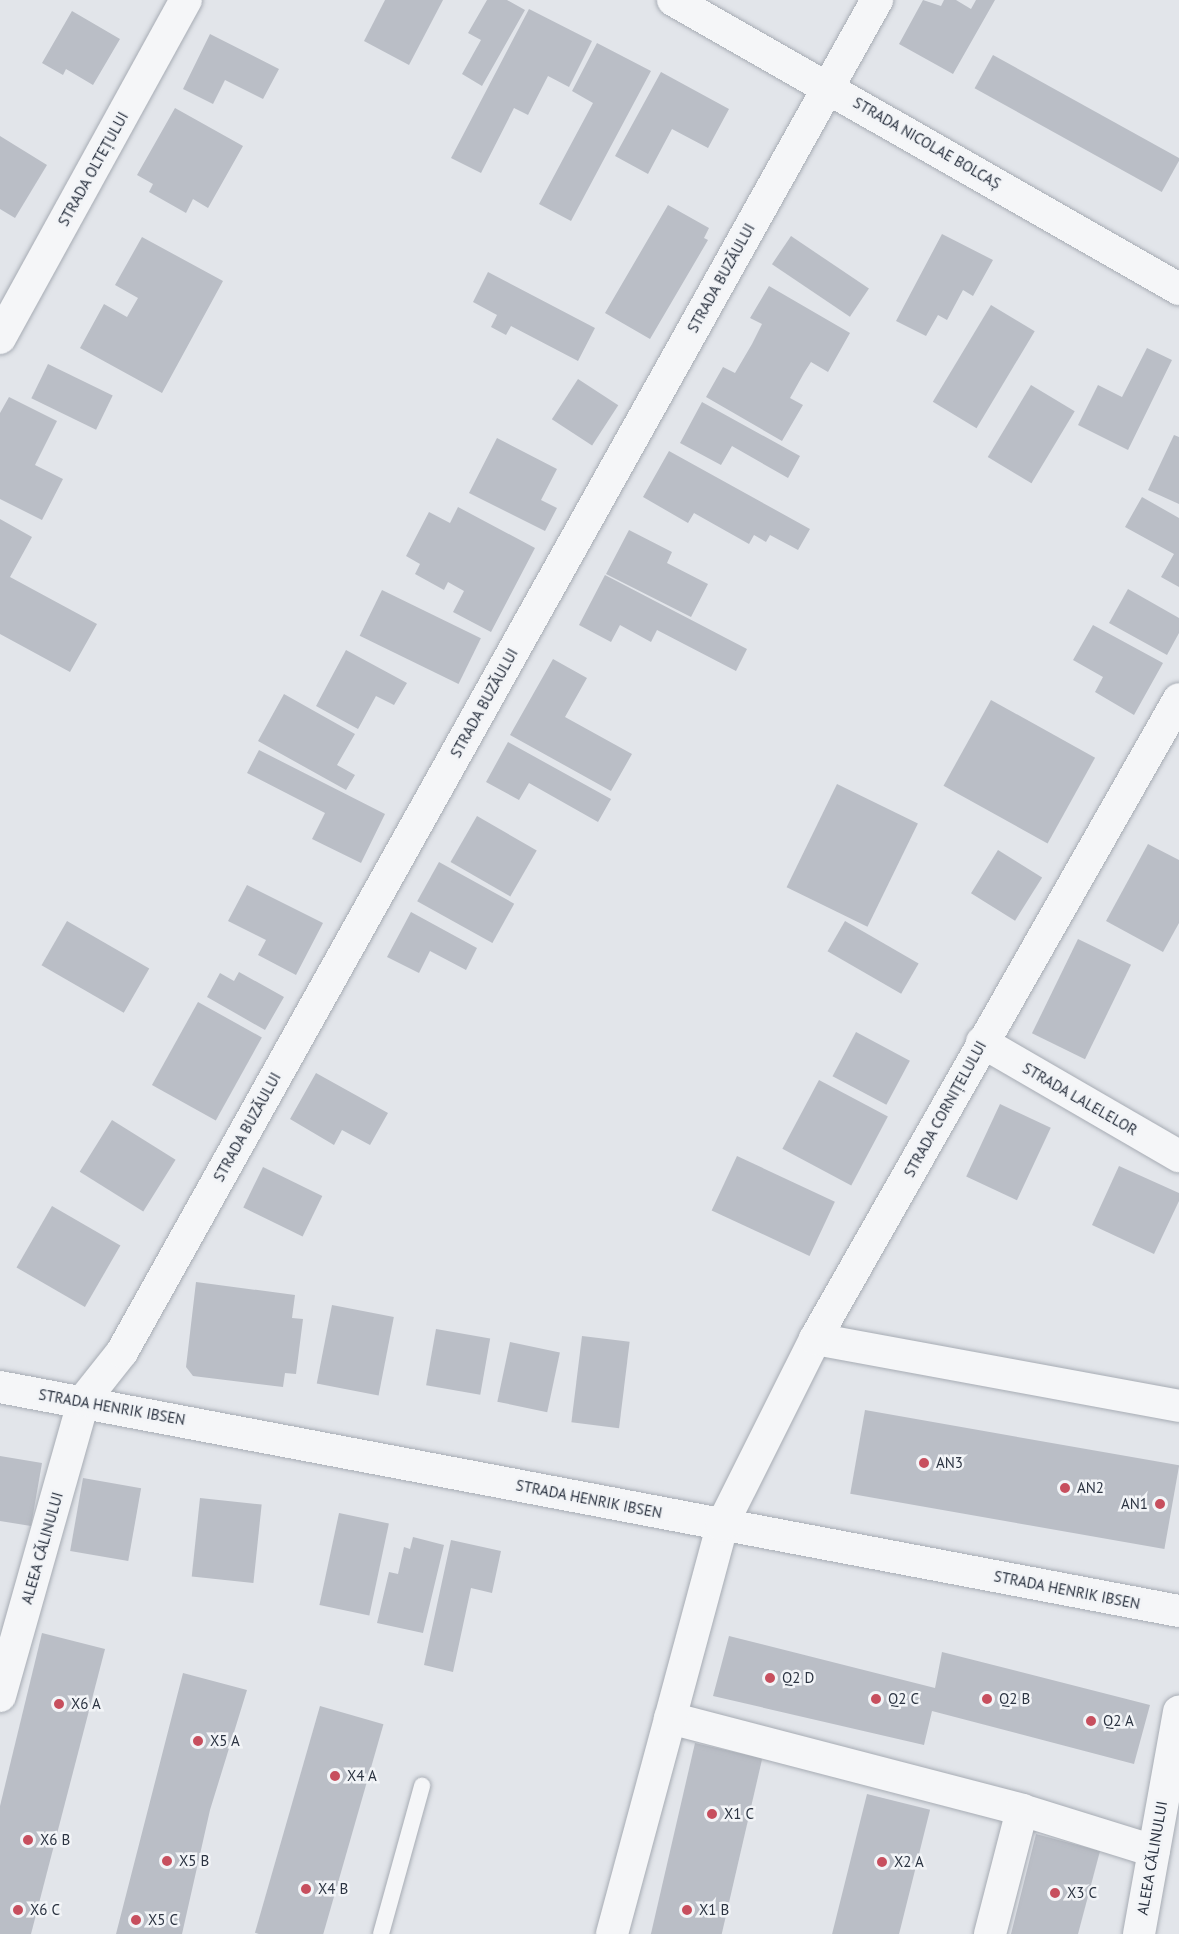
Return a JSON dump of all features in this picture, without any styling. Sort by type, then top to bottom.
[{"type":"street","name":"STRADA OLTEȚULUI","points":[[0,338],[186,0]]},
{"type":"street","name":"STRADA NICOLAE BOLCAȘ","points":[[673,0],[828,86],[1179,289]]},
{"type":"street","name":"STRADA BUZĂULUI","points":[[84,1400],[122,1352],[878,0]]},
{"type":"street","name":"STRADA CORNIȚELULUI","points":[[612,1934],[722,1525],[816,1339],[982,1042],[1179,699]]},
{"type":"street","name":"STRADA LALELELOR","points":[[982,1042],[1179,1156]]},
{"type":"street","points":[[816,1339],[1179,1406]]},
{"type":"street","name":"STRADA HENRIK IBSEN","points":[[0,1388],[84,1400],[722,1525],[1179,1611]]},
{"type":"street","name":"ALEEA CĂLINULUI","points":[[0,1696],[84,1400]]},
{"type":"street","name":"ALEEA CĂLINULUI","points":[[1138,1934],[1179,1712]]},
{"type":"street","points":[[670,1718],[1022,1810],[1154,1851]]},
{"type":"street","points":[[990,1934],[1022,1810]]},
{"type":"lane","points":[[381,1934],[422,1786]]},
{"type":"building","points":[[385,0],[443,0],[409,65],[364,41]]},
{"type":"building","points":[[487,0],[507,0],[525,10],[482,86],[462,74],[481,40],[468,33]]},
{"type":"building","points":[[923,0],[941,6],[944,0],[956,0],[971,9],[976,0],[995,0],[953,74],[899,44]]},
{"type":"building","points":[[529,9],[592,41],[569,87],[548,76],[528,115],[514,108],[481,173],[451,158]]},
{"type":"building","points":[[72,11],[120,39],[93,85],[66,69],[63,75],[42,63]]},
{"type":"building","points":[[210,34],[279,69],[263,99],[225,80],[213,104],[183,89]]},
{"type":"building","points":[[597,43],[651,71],[571,221],[539,204],[593,103],[572,91]]},
{"type":"building","points":[[993,55],[1179,158],[1162,192],[975,88]]},
{"type":"building","points":[[661,72],[729,109],[708,148],[672,129],[648,174],[615,156]]},
{"type":"building","points":[[175,108],[243,146],[208,208],[193,199],[186,213],[149,192],[153,184],[137,175]]},
{"type":"building","points":[[0,136],[47,165],[15,218],[0,209]]},
{"type":"building","points":[[668,205],[709,228],[704,238],[708,240],[650,339],[605,313]]},
{"type":"building","points":[[942,234],[993,260],[973,296],[963,290],[947,320],[938,315],[926,336],[896,321]]},
{"type":"building","points":[[791,236],[869,289],[850,317],[772,264]]},
{"type":"building","points":[[142,237],[223,281],[162,393],[80,348],[104,304],[127,317],[138,298],[115,285]]},
{"type":"building","points":[[488,272],[595,328],[578,361],[511,326],[506,335],[491,327],[497,315],[473,302]]},
{"type":"building","points":[[769,286],[850,333],[828,372],[811,362],[804,373],[790,398],[803,405],[782,441],[706,397],[723,367],[735,373],[752,344],[762,324],[750,318]]},
{"type":"building","points":[[991,305],[1035,331],[977,428],[933,402]]},
{"type":"building","points":[[1147,348],[1172,360],[1128,450],[1078,425],[1098,385],[1122,397]]},
{"type":"building","points":[[48,364],[113,396],[96,430],[31,398]]},
{"type":"building","points":[[578,379],[618,405],[592,445],[552,419]]},
{"type":"building","points":[[1031,385],[1075,411],[1031,483],[988,457]]},
{"type":"building","points":[[9,397],[57,421],[35,465],[63,479],[42,520],[0,499],[0,413]]},
{"type":"building","points":[[702,402],[800,456],[788,478],[732,446],[721,465],[680,443]]},
{"type":"building","points":[[1174,435],[1179,437],[1179,504],[1148,490]]},
{"type":"building","points":[[497,438],[557,469],[541,500],[557,508],[545,531],[469,493]]},
{"type":"building","points":[[669,451],[810,529],[798,550],[770,535],[766,542],[754,535],[749,544],[694,513],[688,523],[643,497]]},
{"type":"building","points":[[1142,497],[1179,518],[1179,587],[1161,577],[1174,554],[1125,527]]},
{"type":"building","points":[[458,507],[535,548],[491,632],[453,612],[464,591],[448,582],[444,590],[415,574],[420,564],[406,556],[429,512],[450,523]]},
{"type":"building","points":[[0,519],[32,537],[10,577],[97,624],[70,672],[0,634]]},
{"type":"building","points":[[629,530],[672,552],[667,563],[708,584],[691,617],[606,574]]},
{"type":"building","points":[[605,575],[747,649],[736,671],[657,630],[651,642],[620,625],[611,642],[579,625]]},
{"type":"building","points":[[1128,589],[1179,618],[1179,633],[1167,655],[1109,623]]},
{"type":"building","points":[[382,590],[481,638],[459,684],[360,636]]},
{"type":"building","points":[[1093,625],[1163,663],[1134,715],[1095,692],[1103,677],[1073,660]]},
{"type":"building","points":[[346,650],[407,683],[394,705],[376,696],[358,729],[316,706]]},
{"type":"building","points":[[553,659],[587,678],[565,717],[632,754],[611,791],[510,735]]},
{"type":"building","points":[[284,694],[355,734],[337,765],[355,775],[346,790],[258,741]]},
{"type":"building","points":[[991,700],[1095,758],[1048,843],[943,786]]},
{"type":"building","points":[[508,742],[611,799],[598,822],[529,783],[519,800],[486,782]]},
{"type":"building","points":[[259,750],[385,814],[361,863],[312,839],[325,813],[247,773]]},
{"type":"building","points":[[837,784],[918,823],[867,927],[787,887]]},
{"type":"building","points":[[477,816],[537,850],[510,896],[450,862]]},
{"type":"building","points":[[1148,844],[1179,860],[1179,923],[1163,952],[1106,921]]},
{"type":"building","points":[[998,850],[1042,878],[1015,921],[971,893]]},
{"type":"building","points":[[439,862],[514,904],[492,943],[417,901]]},
{"type":"building","points":[[247,885],[323,923],[296,975],[258,955],[266,940],[228,921]]},
{"type":"building","points":[[411,912],[477,948],[466,970],[430,951],[419,973],[387,957]]},
{"type":"building","points":[[67,921],[149,968],[124,1013],[42,965]]},
{"type":"building","points":[[845,921],[919,964],[901,994],[828,951]]},
{"type":"building","points":[[1078,939],[1131,965],[1085,1059],[1032,1033]]},
{"type":"building","points":[[239,972],[284,997],[265,1030],[207,997],[220,973],[234,981]]},
{"type":"building","points":[[198,1002],[262,1037],[216,1120],[152,1085]]},
{"type":"building","points":[[856,1032],[910,1061],[886,1105],[833,1076]]},
{"type":"building","points":[[316,1073],[388,1113],[370,1145],[342,1130],[334,1145],[290,1119]]},
{"type":"building","points":[[819,1080],[888,1117],[851,1185],[782,1149]]},
{"type":"building","points":[[1000,1104],[1051,1128],[1017,1200],[966,1177]]},
{"type":"building","points":[[112,1120],[176,1160],[143,1211],[80,1172]]},
{"type":"building","points":[[737,1156],[835,1202],[810,1256],[712,1210]]},
{"type":"building","points":[[1119,1166],[1179,1193],[1179,1201],[1154,1254],[1092,1225]]},
{"type":"building","points":[[263,1167],[322,1196],[303,1236],[243,1207]]},
{"type":"building","points":[[52,1206],[120,1246],[85,1307],[16,1267]]},
{"type":"building","points":[[196,1282],[295,1295],[292,1318],[303,1319],[296,1374],[285,1373],[283,1387],[193,1376],[186,1367]]},
{"type":"building","points":[[332,1305],[394,1317],[379,1396],[317,1384]]},
{"type":"building","points":[[436,1329],[490,1339],[480,1395],[426,1385]]},
{"type":"building","points":[[582,1336],[630,1342],[619,1428],[571,1422]]},
{"type":"building","points":[[510,1342],[560,1353],[547,1412],[497,1402]]},
{"type":"building","points":[[865,1410],[1179,1465],[1164,1549],[850,1494]]},
{"type":"building","points":[[0,1456],[42,1463],[31,1526],[0,1521]]},
{"type":"building","points":[[83,1478],[141,1488],[128,1561],[70,1551]]},
{"type":"building","points":[[200,1498],[262,1504],[253,1583],[192,1577]]},
{"type":"building","points":[[339,1513],[389,1524],[369,1616],[319,1605]]},
{"type":"building","points":[[413,1537],[444,1545],[423,1633],[377,1623],[389,1572],[398,1574],[404,1547],[410,1549]]},
{"type":"building","points":[[451,1540],[501,1551],[492,1593],[471,1588],[453,1672],[424,1665]]},
{"type":"building","points":[[42,1633],[105,1649],[31,1934],[0,1934],[0,1806]]},
{"type":"building","points":[[729,1636],[935,1688],[942,1652],[1150,1705],[1134,1764],[932,1711],[924,1745],[713,1696]]},
{"type":"building","points":[[183,1673],[247,1690],[210,1810],[182,1934],[116,1934]]},
{"type":"building","points":[[320,1706],[383,1724],[323,1934],[255,1933]]},
{"type":"building","name":"X1 C","points":[[695,1743],[762,1759],[722,1934],[651,1934]]},
{"type":"building","name":"X2 A","points":[[867,1794],[930,1810],[899,1934],[832,1934]]},
{"type":"building","name":"X3 C","points":[[1036,1834],[1100,1851],[1078,1934],[1011,1934]]},
{"type":"place","name":"AN3","points":[[924,1463]]},
{"type":"place","name":"AN2","points":[[1065,1488]]},
{"type":"place","name":"AN1","points":[[1160,1504]]},
{"type":"place","name":"Q2 D","points":[[770,1678]]},
{"type":"place","name":"Q2 C","points":[[876,1699]]},
{"type":"place","name":"Q2 B","points":[[987,1699]]},
{"type":"place","name":"X6 A","points":[[59,1704]]},
{"type":"place","name":"Q2 A","points":[[1091,1721]]},
{"type":"place","name":"X5 A","points":[[198,1741]]},
{"type":"place","name":"X4 A","points":[[335,1776]]},
{"type":"place","name":"X1 C","points":[[712,1814]]},
{"type":"place","name":"X6 B","points":[[28,1840]]},
{"type":"place","name":"X5 B","points":[[167,1861]]},
{"type":"place","name":"X2 A","points":[[882,1862]]},
{"type":"place","name":"X4 B","points":[[306,1889]]},
{"type":"place","name":"X3 C","points":[[1055,1893]]},
{"type":"place","name":"X6 C","points":[[18,1910]]},
{"type":"place","name":"X1 B","points":[[687,1910]]},
{"type":"place","name":"X5 C","points":[[136,1920]]}]
